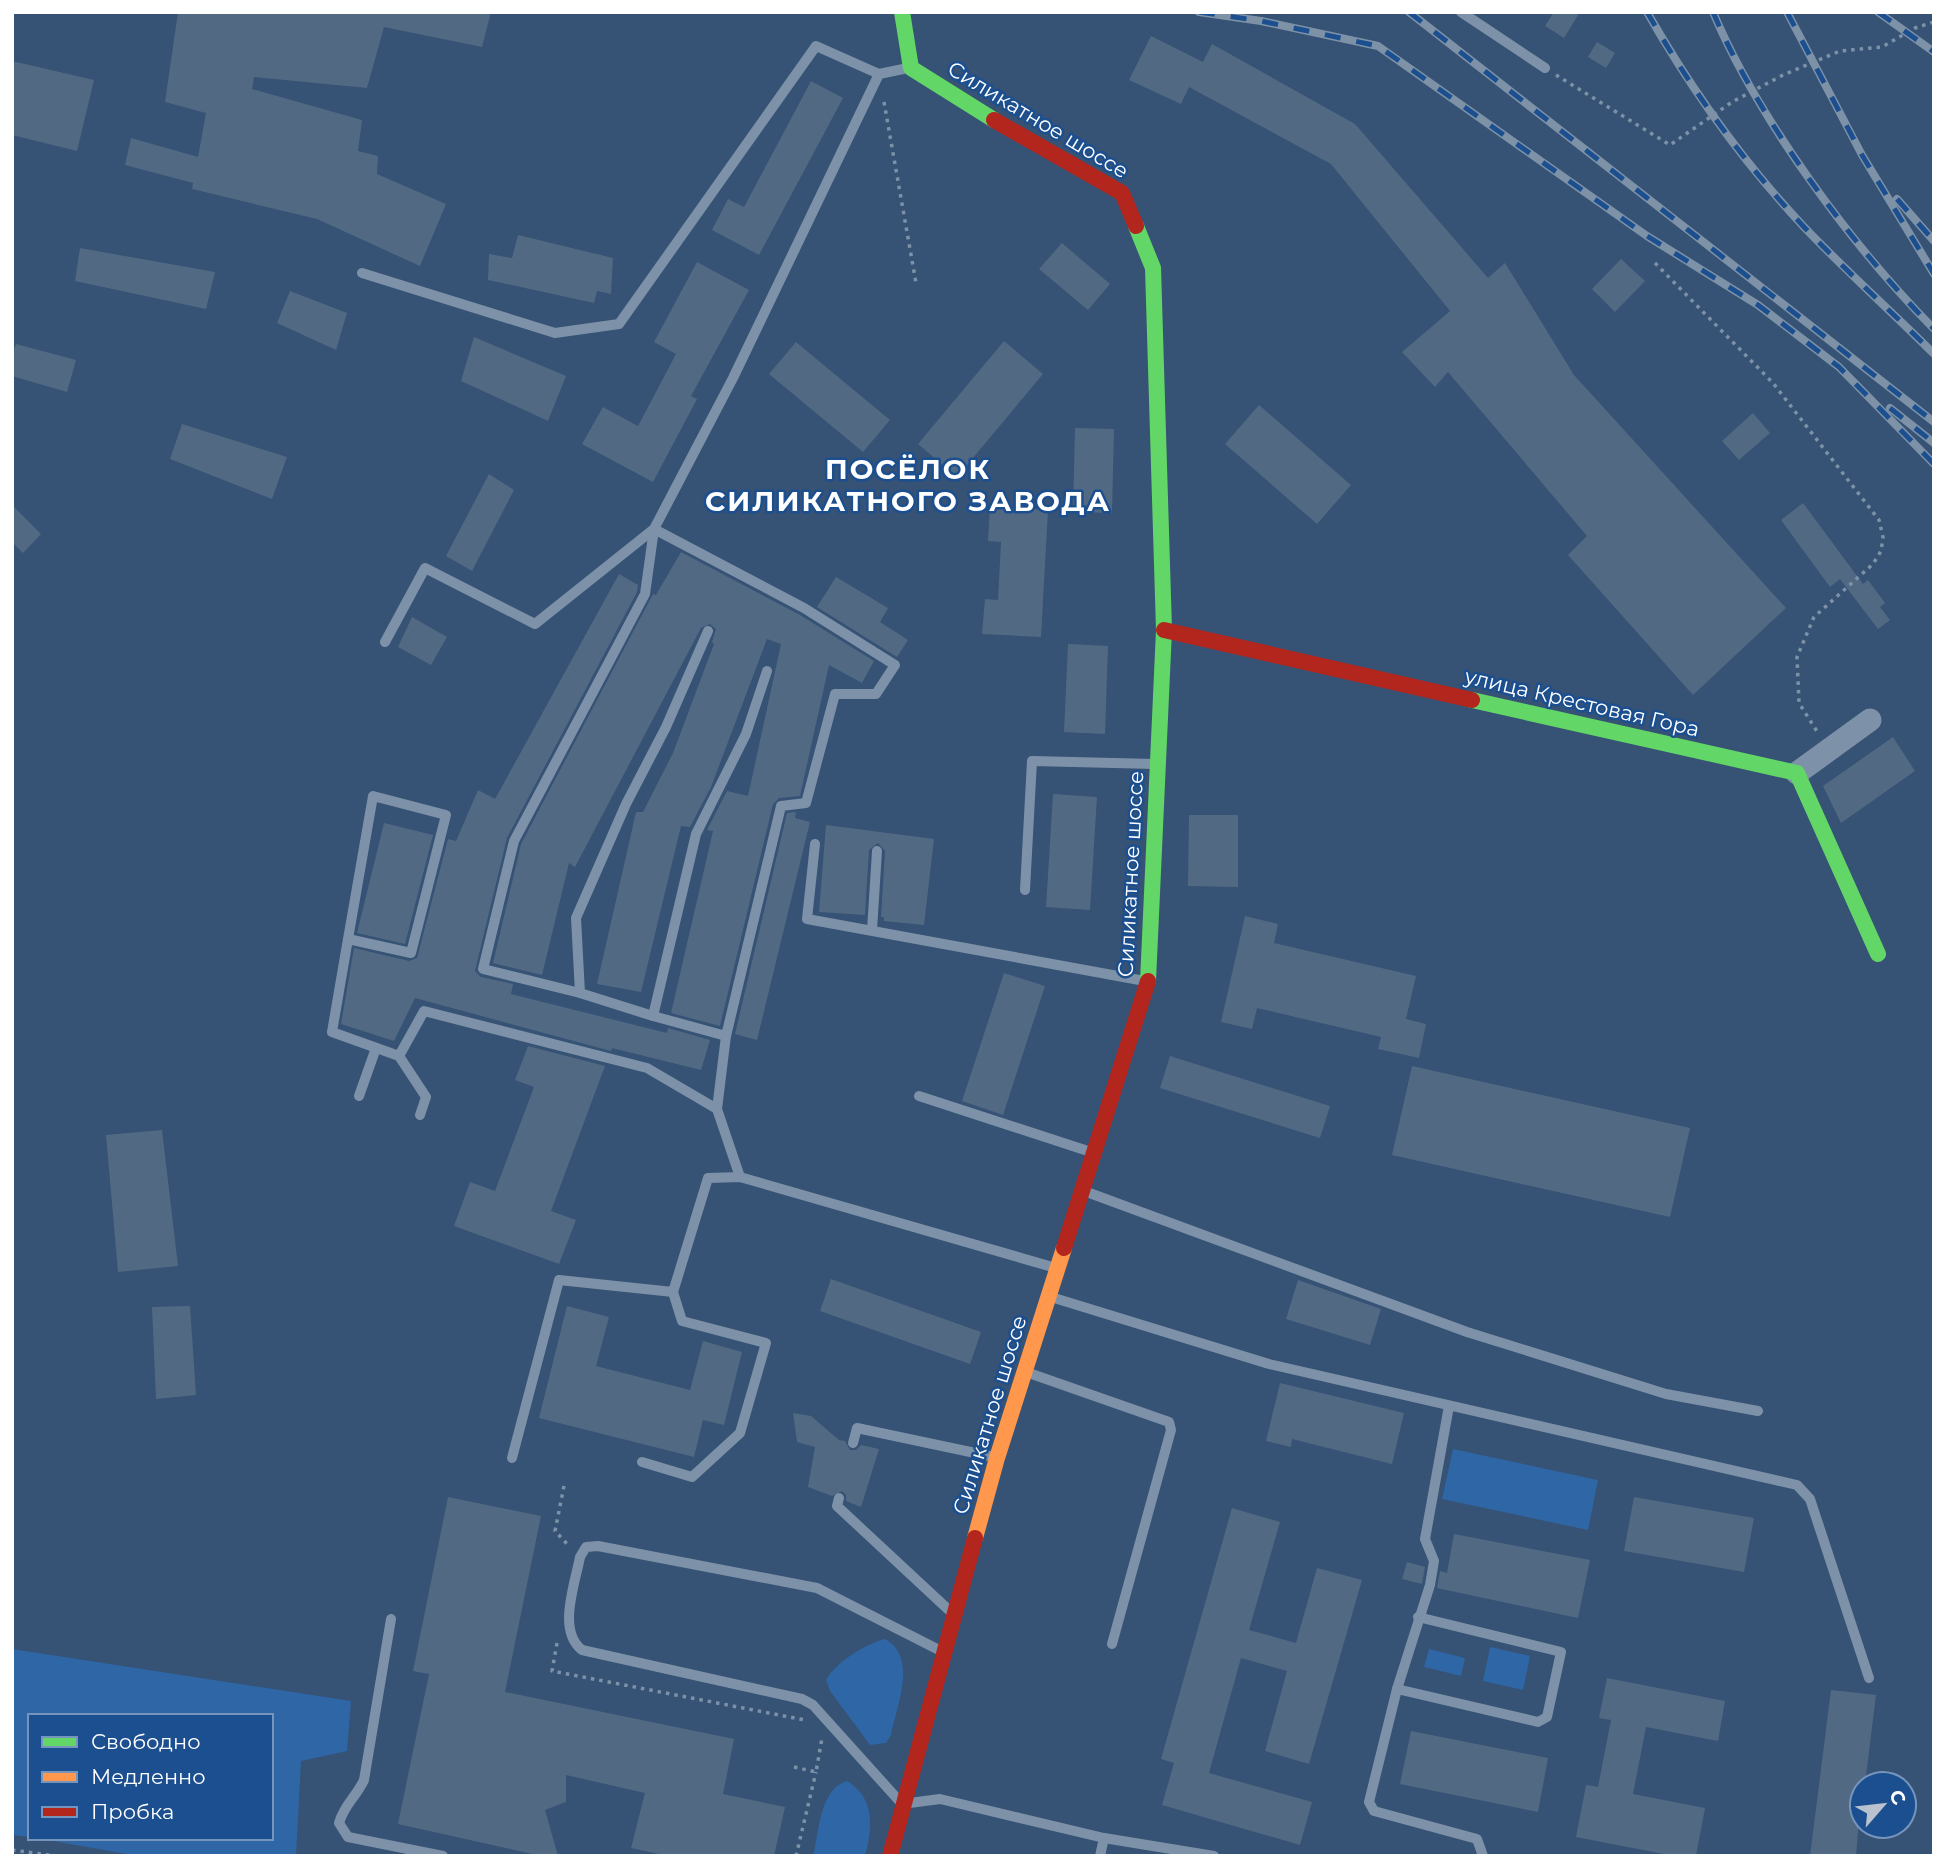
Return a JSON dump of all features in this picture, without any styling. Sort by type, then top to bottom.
[{"type":"street","points":[[902,12],[911,68]]},
{"type":"street","name":"Силикатное шоссе","points":[[890,1856],[997,1458],[1148,982],[1164,630],[1153,268],[1122,193],[1017,135],[911,68]]},
{"type":"street","name":"улица Крестовая Гора","points":[[1164,630],[1797,773]]},
{"type":"street","points":[[1870,720],[1797,773],[1878,954]]},
{"type":"lane","points":[[1461,12],[1545,68]]},
{"type":"lane","points":[[362,272],[555,333],[619,324],[816,46],[879,74],[911,68]]},
{"type":"lane","points":[[726,1036],[580,993],[483,969],[514,841],[645,594],[654,529],[733,378],[879,74]]},
{"type":"lane","points":[[385,642],[425,568],[535,624],[654,529]]},
{"type":"lane","points":[[654,529],[804,608],[895,665],[876,694],[835,694],[806,803],[781,806],[726,1036],[717,1109],[740,1177]]},
{"type":"lane","points":[[580,993],[576,918],[626,804],[666,727],[708,631]]},
{"type":"lane","points":[[653,1016],[696,834],[746,734],[767,671]]},
{"type":"lane","points":[[1026,890],[1032,761],[1158,764]]},
{"type":"lane","points":[[348,939],[411,953],[446,815],[373,796],[348,939],[332,1032],[398,1056],[426,1097],[420,1115]]},
{"type":"lane","points":[[815,844],[807,919],[1148,982]]},
{"type":"lane","points":[[872,930],[877,851]]},
{"type":"lane","points":[[398,1056],[424,1012],[647,1068],[717,1109]]},
{"type":"lane","points":[[359,1096],[376,1048]]},
{"type":"lane","points":[[919,1096],[1094,1153]]},
{"type":"lane","points":[[642,1462],[692,1477],[740,1433],[766,1343],[682,1321],[673,1292],[708,1178],[740,1177],[1056,1269]]},
{"type":"lane","points":[[1081,1190],[1466,1332],[1666,1394],[1758,1411]]},
{"type":"lane","points":[[512,1458],[559,1280],[673,1292]]},
{"type":"lane","points":[[1048,1296],[1269,1364],[1797,1485],[1810,1499],[1869,1678]]},
{"type":"lane","points":[[1024,1371],[1169,1422],[1171,1430],[1112,1644]]},
{"type":"lane","points":[[1449,1405],[1425,1539],[1434,1561],[1430,1585],[1397,1689],[1368,1802],[1374,1811],[1477,1839],[1483,1856]]},
{"type":"lane","points":[[853,1443],[858,1428],[997,1458]]},
{"type":"lane","points":[[839,1498],[837,1506],[953,1614]]},
{"type":"lane","points":[[943,1652],[817,1588],[598,1545],[586,1548],[580,1557],[568,1627],[572,1643],[582,1650],[802,1699],[825,1719],[902,1804],[940,1799],[1104,1838],[1214,1856]]},
{"type":"lane","points":[[1397,1689],[1538,1722],[1547,1717],[1561,1652],[1418,1617]]},
{"type":"lane","points":[[391,1619],[364,1780],[358,1794],[343,1807],[339,1824],[348,1837],[443,1856]]},
{"type":"lane","points":[[1100,1856],[1104,1838]]},
{"type":"path","points":[[1545,68],[1670,145],[1732,102],[1783,75],[1840,51],[1882,47],[1915,28],[1934,22]]},
{"type":"path","points":[[879,74],[916,283]]},
{"type":"path","points":[[1655,263],[1773,383],[1878,520],[1884,537],[1881,551],[1873,564],[1814,617],[1797,657],[1798,703],[1829,750]]},
{"type":"path","points":[[796,1856],[816,1772],[825,1719]]},
{"type":"path","points":[[794,1767],[816,1772]]},
{"type":"path","points":[[12,1850],[57,1856]]},
{"type":"shaded area","points":[[1453,1449],[1598,1480],[1588,1530],[1442,1499]]},
{"type":"shaded area","points":[[885,1639],[895,1647],[901,1658],[903,1683],[891,1735],[886,1743],[870,1745],[830,1691],[826,1680],[852,1655]]},
{"type":"shaded area","points":[[1490,1647],[1530,1656],[1523,1690],[1483,1681]]},
{"type":"shaded area","points":[[12,1649],[351,1701],[347,1751],[301,1761],[296,1856],[138,1856],[47,1840],[273,1840],[273,1714],[28,1714],[28,1837],[12,1835]]},
{"type":"shaded area","points":[[1429,1649],[1465,1658],[1461,1676],[1424,1667]]},
{"type":"shaded area","points":[[847,1781],[863,1796],[870,1814],[870,1834],[865,1856],[813,1856],[826,1801],[838,1785]]},
{"type":"building","points":[[178,12],[491,12],[482,47],[384,27],[367,88],[254,77],[252,89],[362,120],[358,151],[378,156],[377,174],[446,204],[420,266],[317,219],[192,189],[193,183],[125,165],[131,138],[198,157],[206,113],[165,102]]},
{"type":"building","points":[[1554,12],[1580,12],[1564,38],[1545,26]]},
{"type":"building","points":[[1151,36],[1203,62],[1212,44],[1355,124],[1488,278],[1505,263],[1574,375],[1786,608],[1693,695],[1568,555],[1587,536],[1448,372],[1435,387],[1402,352],[1450,311],[1331,164],[1189,87],[1181,104],[1129,80]]},
{"type":"building","points":[[1597,42],[1615,53],[1606,68],[1588,57]]},
{"type":"building","points":[[12,61],[94,80],[77,151],[12,135]]},
{"type":"building","points":[[811,81],[843,98],[759,255],[712,230],[728,199],[744,207]]},
{"type":"building","points":[[518,235],[613,258],[611,294],[597,291],[594,303],[488,280],[489,254],[512,258]]},
{"type":"building","points":[[1062,243],[1110,284],[1088,310],[1039,269]]},
{"type":"building","points":[[80,248],[215,272],[206,309],[75,281]]},
{"type":"building","points":[[1621,259],[1645,281],[1615,312],[1592,289]]},
{"type":"building","points":[[697,262],[749,290],[691,396],[697,399],[653,482],[582,444],[603,407],[638,426],[676,354],[654,342]]},
{"type":"building","points":[[290,291],[347,313],[336,350],[277,323]]},
{"type":"building","points":[[474,337],[566,376],[548,421],[461,381]]},
{"type":"building","points":[[1004,341],[1043,374],[957,477],[918,444]]},
{"type":"building","points":[[796,342],[890,420],[863,452],[769,374]]},
{"type":"building","points":[[16,344],[76,360],[67,392],[12,376],[12,355]]},
{"type":"building","points":[[1259,405],[1351,485],[1317,524],[1225,444]]},
{"type":"building","points":[[1753,413],[1770,433],[1739,460],[1722,441]]},
{"type":"building","points":[[182,424],[287,457],[272,499],[170,459]]},
{"type":"building","points":[[1075,428],[1114,429],[1112,513],[1073,512]]},
{"type":"building","points":[[489,474],[514,490],[472,571],[446,556]]},
{"type":"building","points":[[1803,503],[1863,584],[1868,580],[1885,603],[1880,607],[1890,620],[1878,629],[1840,579],[1830,587],[1781,520]]},
{"type":"building","points":[[12,505],[41,534],[23,553],[12,542]]},
{"type":"building","points":[[990,507],[1048,510],[1041,637],[982,634],[985,599],[998,600],[1001,542],[988,541]]},
{"type":"building","points":[[681,552],[800,615],[874,661],[862,683],[829,665],[800,796],[779,798],[773,804],[720,1026],[671,1013],[713,831],[707,830],[727,791],[748,796],[781,644],[767,639],[711,787],[690,827],[681,826],[641,992],[597,984],[636,812],[643,812],[673,753],[714,644],[712,642],[716,629],[710,624],[701,628],[575,867],[569,863],[542,975],[493,963],[521,844],[653,594],[656,595]]},
{"type":"building","points":[[619,574],[638,585],[637,592],[507,838],[475,971],[481,977],[513,984],[511,994],[667,1033],[668,1028],[710,1040],[701,1070],[612,1048],[611,1051],[415,998],[394,1041],[341,1024],[354,948],[409,961],[417,958],[448,839],[456,841],[478,790],[495,799]]},
{"type":"building","points":[[836,577],[888,608],[880,622],[908,640],[897,657],[817,607]]},
{"type":"building","points":[[412,617],[447,637],[431,665],[398,647]]},
{"type":"building","points":[[1068,644],[1108,646],[1105,734],[1064,732]]},
{"type":"building","points":[[1893,737],[1915,771],[1841,823],[1823,786]]},
{"type":"building","points":[[1053,794],[1097,797],[1090,910],[1046,907]]},
{"type":"building","points":[[796,812],[795,818],[810,822],[757,1040],[735,1034],[787,813]]},
{"type":"building","points":[[1189,815],[1238,815],[1238,887],[1188,886]]},
{"type":"building","points":[[384,823],[433,835],[405,944],[357,933]]},
{"type":"building","points":[[826,825],[934,839],[924,925],[884,921],[884,917],[881,917],[885,851],[878,843],[869,850],[865,915],[819,912]]},
{"type":"building","points":[[1245,916],[1278,924],[1274,943],[1416,976],[1406,1019],[1426,1024],[1419,1058],[1378,1049],[1381,1037],[1257,1008],[1252,1029],[1221,1022]]},
{"type":"building","points":[[1004,973],[1045,986],[1003,1115],[962,1101]]},
{"type":"building","points":[[528,1046],[605,1066],[551,1211],[576,1220],[559,1264],[454,1226],[470,1182],[495,1191],[534,1087],[515,1080]]},
{"type":"building","points":[[1170,1056],[1330,1106],[1320,1138],[1160,1088]]},
{"type":"building","points":[[1412,1066],[1690,1128],[1670,1217],[1392,1155]]},
{"type":"building","points":[[162,1130],[178,1266],[118,1272],[106,1135]]},
{"type":"building","points":[[831,1279],[981,1332],[970,1364],[820,1311]]},
{"type":"building","points":[[1298,1280],[1381,1309],[1370,1345],[1286,1319]]},
{"type":"building","points":[[190,1306],[196,1395],[156,1399],[152,1307]]},
{"type":"building","points":[[567,1306],[609,1317],[596,1366],[690,1390],[703,1341],[742,1352],[724,1425],[703,1420],[694,1457],[539,1418]]},
{"type":"building","points":[[1280,1383],[1404,1413],[1392,1464],[1292,1439],[1291,1447],[1266,1441]]},
{"type":"building","points":[[793,1413],[811,1416],[839,1440],[845,1441],[850,1450],[856,1450],[861,1445],[879,1449],[861,1507],[846,1501],[846,1495],[842,1491],[832,1496],[808,1487],[815,1447],[797,1442]]},
{"type":"building","points":[[448,1497],[541,1516],[505,1692],[734,1739],[723,1794],[785,1807],[774,1856],[668,1856],[631,1848],[645,1793],[566,1775],[566,1802],[545,1810],[558,1856],[541,1856],[398,1824],[429,1674],[413,1671]]},
{"type":"building","points":[[1634,1497],[1754,1518],[1744,1572],[1624,1551]]},
{"type":"building","points":[[1232,1508],[1280,1522],[1249,1630],[1296,1643],[1317,1568],[1362,1580],[1309,1764],[1265,1751],[1287,1671],[1241,1658],[1209,1773],[1312,1802],[1300,1845],[1162,1805],[1174,1763],[1161,1759]]},
{"type":"building","points":[[1454,1534],[1590,1560],[1578,1618],[1437,1588],[1440,1571],[1447,1573]]},
{"type":"building","points":[[1407,1562],[1425,1567],[1422,1584],[1402,1579]]},
{"type":"building","points":[[1607,1678],[1725,1701],[1718,1741],[1646,1727],[1633,1794],[1705,1808],[1696,1856],[1674,1856],[1576,1837],[1586,1785],[1598,1787],[1611,1720],[1599,1718]]},
{"type":"building","points":[[1831,1690],[1876,1695],[1867,1770],[1848,1770],[1848,1840],[1857,1840],[1856,1856],[1810,1856]]},
{"type":"building","points":[[1411,1731],[1548,1758],[1538,1812],[1400,1784]]},
{"type":"railway","points":[[1199,12],[1261,21],[1378,46],[1647,236],[1758,305],[1839,367],[1934,464]]},
{"type":"railway","points":[[1409,12],[1934,422]]},
{"type":"railway","points":[[1647,12],[1700,97],[1760,177],[1820,243],[1934,354]]},
{"type":"railway","points":[[1713,12],[1755,95],[1810,180],[1871,260],[1934,329]]},
{"type":"railway","points":[[1787,12],[1862,155],[1934,274]]},
{"type":"railway","points":[[1878,12],[1934,52]]},
{"type":"railway","points":[[1897,199],[1934,241]]},
{"type":"railway","points":[[1890,408],[1934,443]]},
{"type":"traffic: fast","points":[[902,12],[911,68],[994,120]]},
{"type":"traffic: fast","points":[[1136,226],[1153,268],[1164,630],[1148,981]]},
{"type":"traffic: fast","points":[[1472,700],[1797,773],[1878,954]]},
{"type":"traffic: slow","points":[[975,1538],[997,1458],[1064,1248]]},
{"type":"traffic: jam","points":[[994,120],[1122,193],[1136,226]]},
{"type":"traffic: jam","points":[[1164,630],[1472,700]]},
{"type":"traffic: jam","points":[[1064,1248],[1148,981]]},
{"type":"traffic: jam","points":[[890,1856],[975,1538]]},
{"type":"district","name":"ПОСЁЛОК СИЛИКАТНОГО ЗАВОДА","points":[[908,485]]}]
